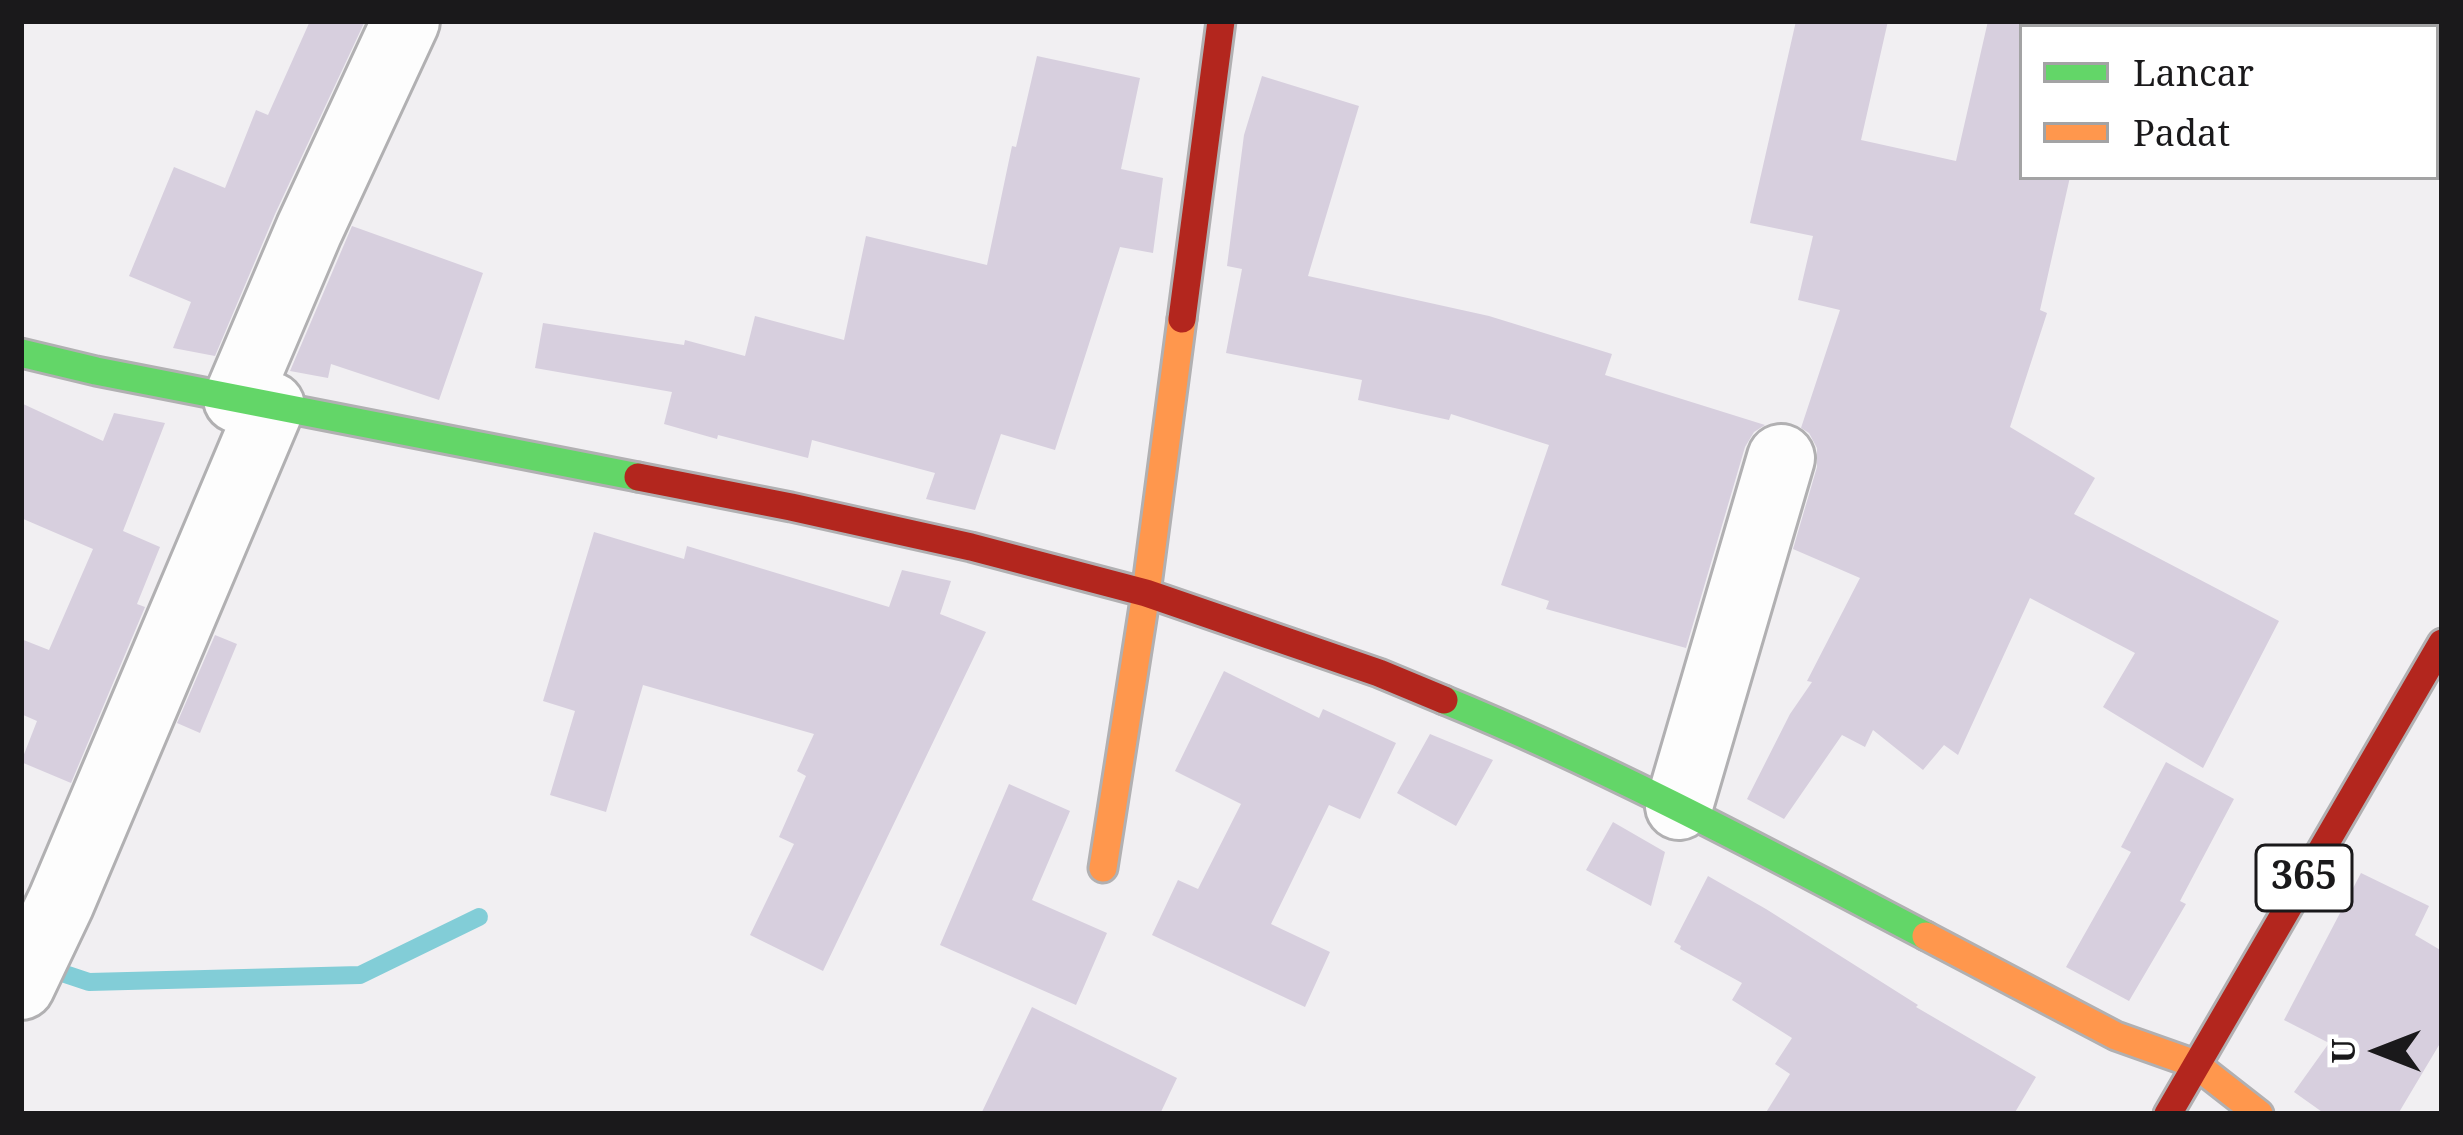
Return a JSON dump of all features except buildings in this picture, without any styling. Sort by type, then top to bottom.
[{"type":"street","points":[[21,986],[61,902],[254,402],[309,230],[406,21]]},
{"type":"street","points":[[1103,868],[1146,593],[1221,21]]},
{"type":"street","points":[[21,352],[96,371],[790,507],[1146,593],[1379,673],[1538,739],[1679,806],[2116,1036],[2176,1097],[2259,1114]]},
{"type":"street","points":[[1679,806],[1781,458]]},
{"type":"street","name":"365","points":[[2176,1097],[2442,643]]},
{"type":"waterway","points":[[44,967],[89,982],[360,975],[479,917]]},
{"type":"traffic: fast","points":[[21,353],[638,477]]},
{"type":"traffic: fast","points":[[1444,700],[1628,783],[1926,936]]},
{"type":"traffic: slow","points":[[1103,868],[1182,319]]},
{"type":"traffic: slow","points":[[1926,936],[2116,1036],[2195,1064],[2259,1114]]},
{"type":"traffic: jam","points":[[1182,319],[1221,21]]},
{"type":"traffic: jam","points":[[638,477],[971,547],[1146,593],[1444,700]]},
{"type":"traffic: jam","points":[[2168,1114],[2442,643]]}]
